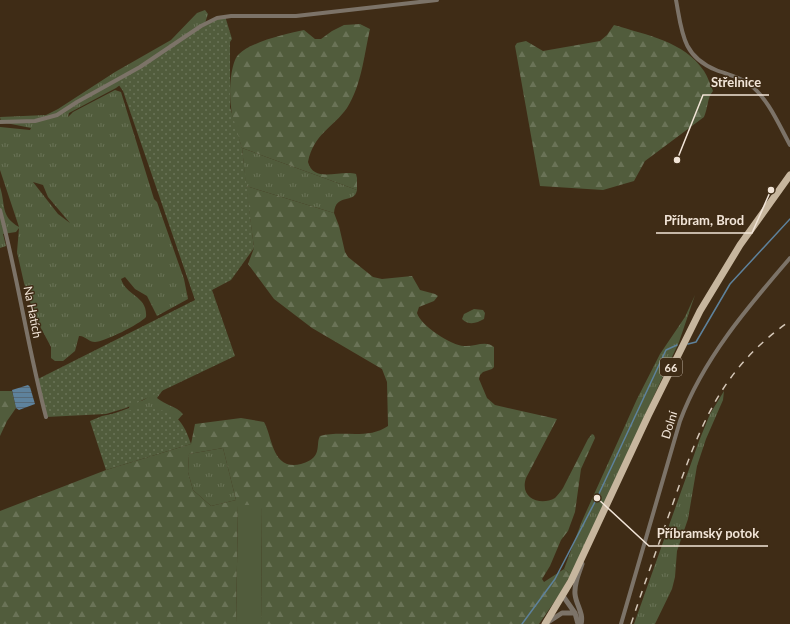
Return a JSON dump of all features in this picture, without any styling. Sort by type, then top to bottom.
[{"type":"main road","name":"66","points":[[545,624],[563,596],[584,554],[651,410],[700,311],[740,245],[789,177]]},
{"type":"street","points":[[0,122],[39,120],[57,115],[77,102],[140,67],[201,26],[217,18],[231,16],[296,16],[437,0]]},
{"type":"street","points":[[676,0],[682,34],[691,53],[710,67],[750,85],[767,105],[790,145]]},
{"type":"street","name":"Na Hatích","points":[[0,210],[9,244],[36,380],[46,417]]},
{"type":"street","name":"Dolní","points":[[621,624],[680,422],[690,395],[729,331],[790,258]]},
{"type":"street","points":[[580,624],[581,614],[575,589],[584,554]]},
{"type":"street","points":[[563,596],[575,601],[578,606]]},
{"type":"street","points":[[563,596],[575,613],[580,624]]},
{"type":"street","points":[[545,624],[558,614],[565,612],[575,613]]},
{"type":"green space","points":[[205,10],[208,14],[203,29],[140,70],[116,88],[69,113],[68,117],[73,112],[115,90],[121,92],[154,199],[157,202],[184,279],[188,299],[157,316],[147,296],[135,289],[125,277],[121,279],[124,285],[144,305],[146,317],[130,328],[100,341],[93,342],[79,336],[75,351],[63,361],[55,361],[51,358],[51,347],[35,317],[24,283],[17,252],[19,228],[16,232],[3,234],[6,246],[0,248],[0,187],[6,214],[13,223],[19,227],[0,170],[0,127],[30,130],[31,128],[1,122],[0,117],[46,115],[58,109],[115,72],[171,40],[197,13]],"holes":[[[33,182],[43,185],[48,197],[70,223],[58,214]]]},
{"type":"green space","points":[[225,16],[232,39],[230,42],[230,107],[242,148],[254,248],[231,280],[212,290],[235,356],[126,408],[106,414],[46,417],[36,380],[195,300],[123,91],[116,81],[201,26]]},
{"type":"green space","points":[[360,24],[370,29],[362,69],[356,89],[352,99],[342,115],[319,137],[311,152],[308,162],[311,169],[322,174],[356,174],[357,190],[242,148],[235,128],[230,102],[232,71],[236,58],[239,54],[261,42],[289,33],[304,30],[315,39],[321,39],[344,25]]},
{"type":"green space","points":[[614,25],[664,40],[686,53],[696,61],[708,78],[713,91],[704,117],[645,161],[634,181],[603,190],[540,186],[515,46],[517,43],[526,41],[543,51],[600,41],[607,35]]},
{"type":"green space","points":[[242,148],[357,190],[352,197],[341,200],[338,203],[335,207],[334,213],[246,186]]},
{"type":"green space","points":[[246,186],[334,213],[339,226],[345,252],[348,257],[373,277],[382,279],[412,276],[420,290],[438,296],[434,301],[419,307],[417,313],[419,318],[430,329],[452,343],[459,345],[468,346],[487,344],[494,347],[494,367],[483,372],[479,379],[487,398],[495,405],[557,419],[526,478],[526,491],[528,496],[533,499],[544,501],[556,497],[563,488],[588,439],[592,434],[594,435],[595,438],[581,469],[575,512],[568,531],[561,540],[550,566],[542,579],[544,582],[564,569],[571,574],[559,595],[539,624],[261,624],[262,505],[238,505],[236,624],[0,624],[0,511],[106,470],[191,444],[195,424],[241,418],[264,422],[275,452],[284,463],[291,465],[308,462],[313,458],[317,452],[320,436],[329,434],[372,433],[388,426],[387,382],[382,369],[312,328],[274,299],[248,264],[254,248]],"holes":[[[223,448],[236,500],[211,506],[193,490],[188,472],[189,454]]]},
{"type":"green space","points":[[695,295],[679,342],[571,574],[564,569],[582,521],[637,399],[660,354],[685,317]]},
{"type":"green space","points":[[474,309],[483,310],[485,313],[484,319],[476,323],[467,323],[462,319],[464,314]]},
{"type":"green space","points":[[165,387],[157,398],[183,414],[176,422],[107,416],[129,408],[130,402],[144,400],[150,395],[153,388]]},
{"type":"green space","points":[[0,391],[12,391],[16,408],[7,421],[0,436]]},
{"type":"green space","points":[[724,391],[723,400],[706,439],[697,466],[688,519],[677,551],[675,577],[672,589],[655,624],[634,624],[699,441],[710,414]]},
{"type":"green space","points":[[142,408],[161,410],[174,416],[184,427],[191,444],[106,470],[90,421],[102,416]]},
{"type":"green space","points":[[223,448],[236,500],[211,506],[193,490],[188,472],[189,454]]},
{"type":"green space","points":[[238,505],[262,505],[261,624],[236,624]]},
{"type":"water","points":[[28,385],[35,404],[19,410],[16,408],[12,390]]},
{"type":"waterway","points":[[688,344],[696,342],[730,284],[790,219]]},
{"type":"waterway","points":[[522,624],[555,579],[597,498],[666,350],[677,345]]},
{"type":"railway","points":[[631,624],[692,452],[714,403],[745,360],[766,340],[790,321]]},
{"type":"place","name":"Střelnice","points":[[677,160]]},
{"type":"place","name":"Příbram, Brod","points":[[771,190]]},
{"type":"place","name":"Příbramský potok","points":[[597,498]]}]
